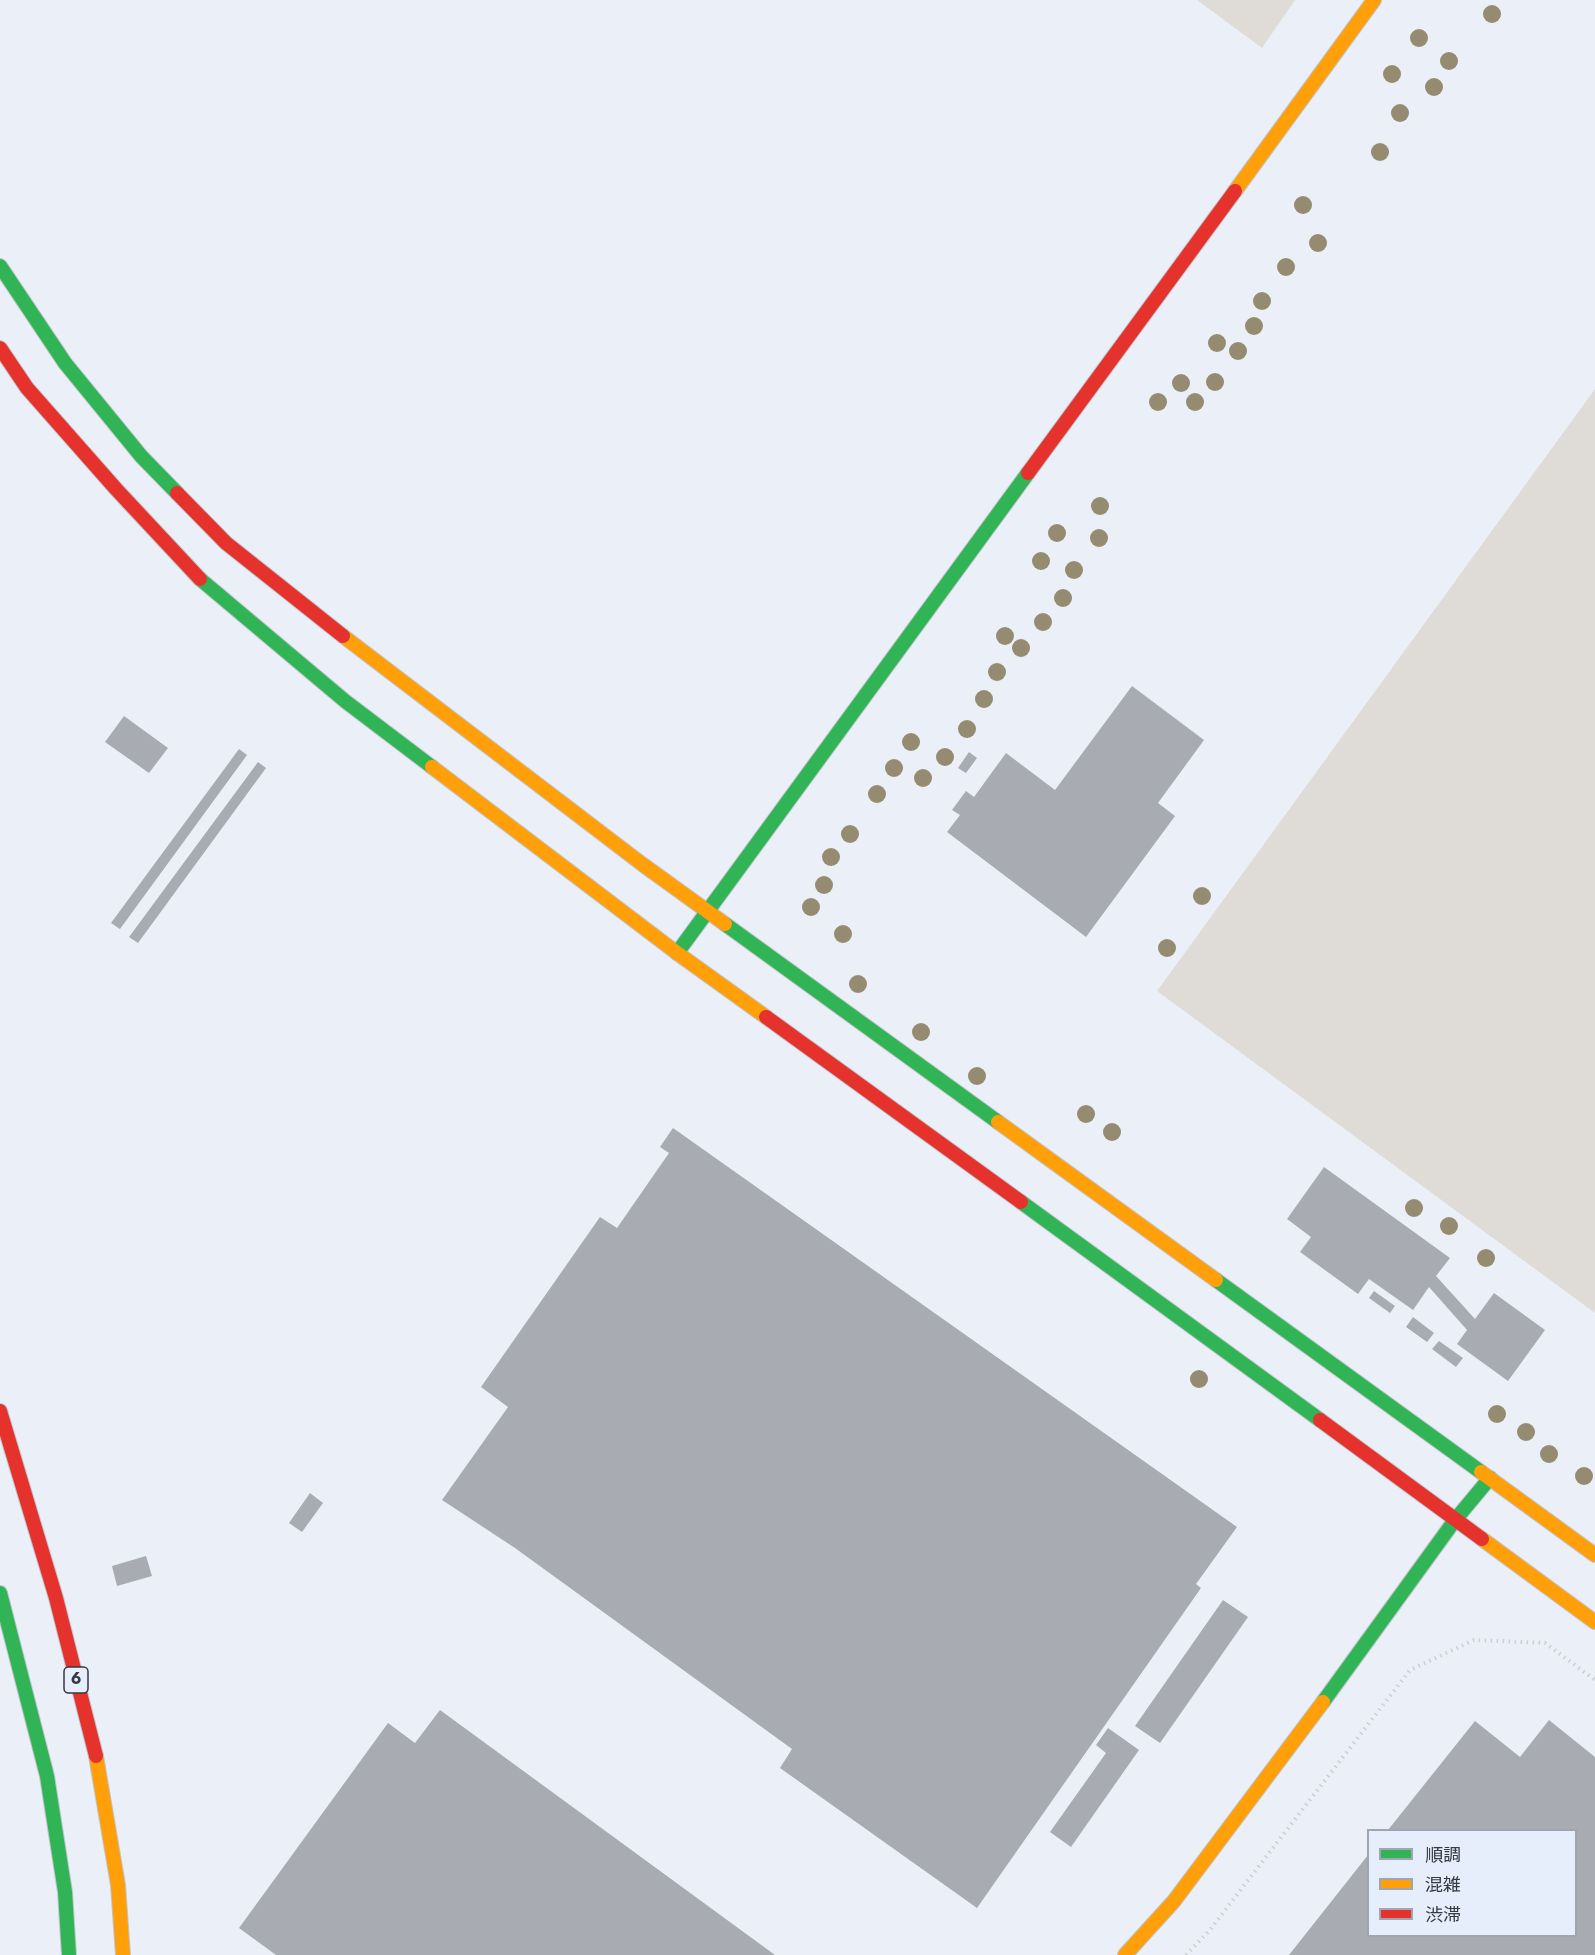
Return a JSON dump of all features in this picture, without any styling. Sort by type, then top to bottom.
[{"type":"main road","points":[[677,953],[1374,0]]},
{"type":"main road","points":[[0,266],[64,363],[141,456],[226,543],[372,659],[708,912],[1595,1556]]},
{"type":"main road","points":[[0,348],[27,388],[198,578],[345,701],[677,953],[895,1109],[1595,1622]]},
{"type":"main road","name":"6","points":[[0,1411],[56,1598],[98,1764],[118,1885],[123,1955]]},
{"type":"main road","points":[[1125,1955],[1174,1901],[1271,1774],[1455,1520],[1490,1478]]},
{"type":"main road","points":[[0,1593],[46,1776],[65,1892],[69,1955]]},
{"type":"path","points":[[1186,1955],[1209,1931],[1410,1670],[1474,1640],[1545,1643],[1595,1680]]},
{"type":"shaded area","points":[[1197,0],[1295,0],[1262,48]]},
{"type":"shaded area","points":[[1595,389],[1595,1313],[1157,991]]},
{"type":"building","points":[[1132,686],[1204,740],[1158,803],[1175,816],[1086,937],[947,832],[960,815],[952,810],[966,791],[974,797],[1006,753],[1055,790]]},
{"type":"building","points":[[124,716],[168,748],[149,773],[105,742]]},
{"type":"building","points":[[239,749],[247,755],[120,929],[111,923]]},
{"type":"building","points":[[969,752],[977,758],[966,773],[958,768]]},
{"type":"building","points":[[258,762],[266,768],[138,943],[129,937]]},
{"type":"building","points":[[673,1128],[1237,1527],[1196,1584],[1201,1588],[977,1908],[780,1768],[792,1749],[515,1548],[442,1500],[508,1407],[481,1387],[600,1217],[617,1228],[669,1153],[660,1147]]},
{"type":"building","points":[[1324,1167],[1450,1258],[1436,1276],[1475,1319],[1494,1293],[1545,1330],[1508,1381],[1457,1344],[1467,1330],[1429,1287],[1413,1310],[1369,1279],[1358,1294],[1300,1252],[1311,1237],[1287,1219]]},
{"type":"building","points":[[1374,1291],[1395,1306],[1390,1313],[1369,1298]]},
{"type":"building","points":[[1413,1317],[1434,1333],[1427,1342],[1406,1327]]},
{"type":"building","points":[[1439,1341],[1463,1358],[1456,1367],[1432,1349]]},
{"type":"building","points":[[310,1493],[323,1503],[302,1532],[289,1523]]},
{"type":"building","points":[[146,1556],[152,1576],[117,1586],[112,1566]]},
{"type":"building","points":[[1223,1600],[1248,1617],[1160,1743],[1135,1726]]},
{"type":"building","points":[[440,1710],[775,1955],[276,1955],[239,1928],[388,1723],[415,1743]]},
{"type":"building","points":[[1549,1720],[1595,1757],[1595,1955],[1289,1955],[1367,1856],[1367,1937],[1577,1937],[1577,1829],[1389,1829],[1475,1721],[1520,1757]]},
{"type":"building","points":[[1108,1728],[1139,1750],[1071,1847],[1050,1832],[1106,1753],[1096,1745]]},
{"type":"traffic: fast","points":[[0,266],[65,363],[141,456],[177,493]]},
{"type":"traffic: fast","points":[[677,953],[1028,473]]},
{"type":"traffic: fast","points":[[200,579],[345,701],[432,767]]},
{"type":"traffic: fast","points":[[725,924],[998,1122]]},
{"type":"traffic: fast","points":[[1021,1202],[1320,1420]]},
{"type":"traffic: fast","points":[[1216,1280],[1481,1472]]},
{"type":"traffic: fast","points":[[1323,1702],[1455,1520],[1490,1478]]},
{"type":"traffic: fast","points":[[0,1593],[47,1776],[65,1892],[69,1955]]},
{"type":"traffic: slow","points":[[1235,191],[1374,0]]},
{"type":"traffic: slow","points":[[343,636],[642,864],[725,924]]},
{"type":"traffic: slow","points":[[432,767],[677,953],[766,1017]]},
{"type":"traffic: slow","points":[[998,1122],[1216,1280]]},
{"type":"traffic: slow","points":[[1481,1472],[1595,1555]]},
{"type":"traffic: slow","points":[[1482,1539],[1595,1622]]},
{"type":"traffic: slow","points":[[1125,1955],[1174,1901],[1323,1702]]},
{"type":"traffic: slow","points":[[96,1756],[118,1885],[123,1955]]},
{"type":"traffic: jam","points":[[1028,473],[1235,191]]},
{"type":"traffic: jam","points":[[0,348],[27,388],[116,489],[200,579]]},
{"type":"traffic: jam","points":[[177,493],[226,543],[343,636]]},
{"type":"traffic: jam","points":[[766,1017],[1021,1202]]},
{"type":"traffic: jam","points":[[0,1411],[56,1598],[96,1756]]},
{"type":"traffic: jam","points":[[1320,1420],[1482,1539]]}]
